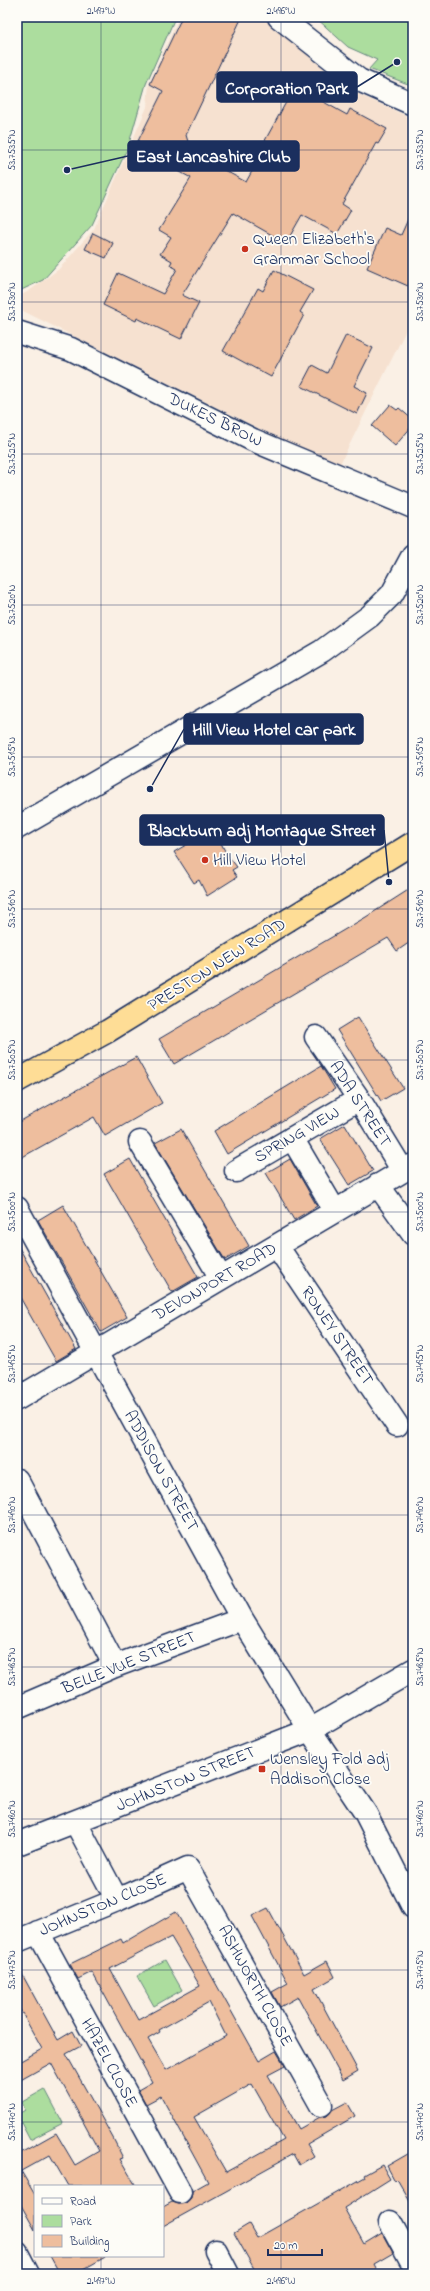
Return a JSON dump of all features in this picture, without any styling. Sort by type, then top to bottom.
[{"type":"highway","name":"PRESTON NEW ROAD","points":[[17,1081],[108,1032],[413,843]]},
{"type":"street","points":[[279,17],[360,80],[413,104]]},
{"type":"street","name":"DUKES BROW","points":[[17,332],[71,349],[253,440],[413,507]]},
{"type":"street","points":[[17,828],[322,652],[370,616],[392,594],[413,555]]},
{"type":"street","name":"ADA STREET","points":[[316,1037],[408,1168]]},
{"type":"street","name":"SPRING VIEW","points":[[236,1171],[359,1099]]},
{"type":"street","points":[[292,1138],[335,1211]]},
{"type":"street","points":[[140,1142],[220,1278]]},
{"type":"street","name":"DEVONPORT ROAD","points":[[17,1399],[408,1168]]},
{"type":"street","points":[[378,1185],[413,1234]]},
{"type":"street","name":"ADDISON STREET","points":[[17,1208],[242,1619],[310,1730],[366,1814],[413,1907]]},
{"type":"street","name":"RONEY STREET","points":[[277,1246],[397,1426]]},
{"type":"street","points":[[17,1480],[115,1666]]},
{"type":"street","name":"BELLE VUE STREET","points":[[17,1708],[115,1666],[242,1619]]},
{"type":"street","name":"JOHNSTON STREET","points":[[17,1844],[76,1823],[310,1730],[413,1670]]},
{"type":"street","points":[[76,1823],[117,1900]]},
{"type":"street","name":"JOHNSTON CLOSE","points":[[17,1941],[117,1900],[188,1868]]},
{"type":"street","name":"ASHWORTH CLOSE","points":[[188,1868],[321,2104]]},
{"type":"street","name":"HAZEL CLOSE","points":[[38,1932],[180,2192]]},
{"type":"street","points":[[390,2222],[413,2264]]},
{"type":"street","points":[[216,2251],[228,2274]]},
{"type":"street","points":[[17,2253],[28,2274]]},
{"type":"shaded area","name":"Queen Elizabeth's Grammar School","points":[[179,17],[264,17],[349,90],[413,119],[413,316],[338,468],[17,308],[17,297],[29,291],[59,269],[94,229],[147,107],[149,84]]},
{"type":"green space","points":[[17,17],[174,17],[174,20],[146,84],[128,147],[92,225],[43,280],[17,292]]},
{"type":"green space","points":[[315,17],[413,17],[413,86],[369,69],[377,60],[348,47]]},
{"type":"green space","points":[[165,1960],[182,1990],[154,2006],[137,1976]]},
{"type":"green space","points":[[45,2089],[63,2123],[30,2140],[17,2115],[25,2110],[22,2102]]},
{"type":"building","points":[[182,17],[242,17],[186,135],[191,152],[246,182],[260,157],[257,155],[295,86],[347,115],[350,109],[387,129],[378,144],[376,143],[342,204],[351,210],[337,234],[302,215],[286,243],[233,213],[182,295],[199,303],[181,339],[137,318],[136,321],[103,305],[118,273],[163,294],[177,269],[170,265],[172,261],[160,254],[171,237],[159,230],[191,178],[135,147],[163,91],[150,84]]},
{"type":"building","points":[[413,208],[413,274],[408,286],[367,268],[385,228],[401,235]]},
{"type":"building","points":[[93,233],[113,243],[106,258],[85,249]]},
{"type":"building","points":[[274,270],[313,290],[300,312],[304,315],[271,377],[223,351],[258,288],[263,291]]},
{"type":"building","points":[[346,335],[373,348],[354,386],[367,393],[357,414],[301,386],[312,365],[327,373]]},
{"type":"building","points":[[390,405],[397,410],[399,408],[413,420],[413,425],[395,446],[372,426]]},
{"type":"building","name":"Hill View Hotel","points":[[210,821],[226,853],[237,867],[232,870],[237,877],[207,896],[199,880],[194,883],[174,852],[196,839],[192,831]]},
{"type":"building","points":[[413,887],[413,940],[397,951],[388,938],[174,1064],[159,1039],[366,917]]},
{"type":"building","points":[[358,1017],[403,1088],[381,1101],[337,1030]]},
{"type":"building","points":[[136,1057],[162,1103],[105,1136],[94,1117],[17,1160],[17,1123]]},
{"type":"building","points":[[321,1066],[335,1089],[227,1154],[214,1131]]},
{"type":"building","points":[[345,1124],[373,1171],[349,1185],[320,1139]]},
{"type":"building","points":[[181,1129],[249,1246],[225,1260],[155,1143]]},
{"type":"building","points":[[130,1159],[198,1277],[172,1292],[104,1174]]},
{"type":"building","points":[[290,1159],[317,1206],[294,1220],[266,1173]]},
{"type":"building","points":[[63,1205],[127,1317],[101,1332],[38,1220]]},
{"type":"building","points":[[17,1244],[76,1349],[56,1361],[17,1292]]},
{"type":"building","points":[[268,1908],[304,1974],[327,1961],[335,1977],[314,1989],[358,2071],[343,2080],[298,1997],[280,2007],[272,1992],[288,1983],[252,1916]]},
{"type":"building","points":[[176,1912],[259,2061],[276,2051],[285,2066],[268,2075],[299,2129],[320,2117],[327,2116],[332,2110],[347,2102],[355,2116],[307,2144],[314,2156],[299,2165],[293,2154],[164,2225],[164,2206],[172,2202],[179,2204],[186,2203],[191,2198],[192,2191],[208,2182],[161,2096],[146,2104],[138,2090],[152,2082],[92,1972],[78,1979],[70,1964],[121,1939],[123,1943]],"holes":[[[171,1937],[200,1986],[138,2020],[110,1969]],[[209,2002],[226,2036],[166,2070],[148,2039],[160,2032],[159,2030]],[[252,2084],[284,2140],[226,2172],[194,2117]]]},
{"type":"building","points":[[17,1965],[58,2040],[73,2031],[81,2046],[66,2054],[113,2138],[123,2158],[120,2159],[135,2185],[67,2185],[50,2155],[21,2171],[34,2193],[34,2228],[17,2198],[17,2155],[56,2133],[75,2165],[99,2151],[51,2063],[17,2082],[17,2063],[42,2049],[17,2004]]},
{"type":"building","points":[[413,2151],[413,2207],[397,2179],[395,2181],[387,2166]]},
{"type":"building","points":[[382,2165],[390,2179],[344,2208],[364,2244],[382,2233],[393,2253],[374,2264],[379,2274],[257,2274],[234,2233],[249,2224],[257,2238],[365,2177],[364,2175]]},
{"type":"building","points":[[51,2257],[105,2257],[75,2274],[60,2274]]},
{"type":"place","name":"Corporation Park","points":[[397,62]]},
{"type":"place","name":"East Lancashire Club","points":[[67,170]]},
{"type":"place","name":"Queen Elizabeth's Grammar School","points":[[245,249]]},
{"type":"place","name":"Hill View Hotel car park","points":[[150,789]]},
{"type":"place","name":"Hill View Hotel","points":[[205,860]]},
{"type":"place","name":"Blackburn adj Montague Street","points":[[389,882]]},
{"type":"place","name":"Wensley Fold adj Addison Close","points":[[262,1769]]}]
